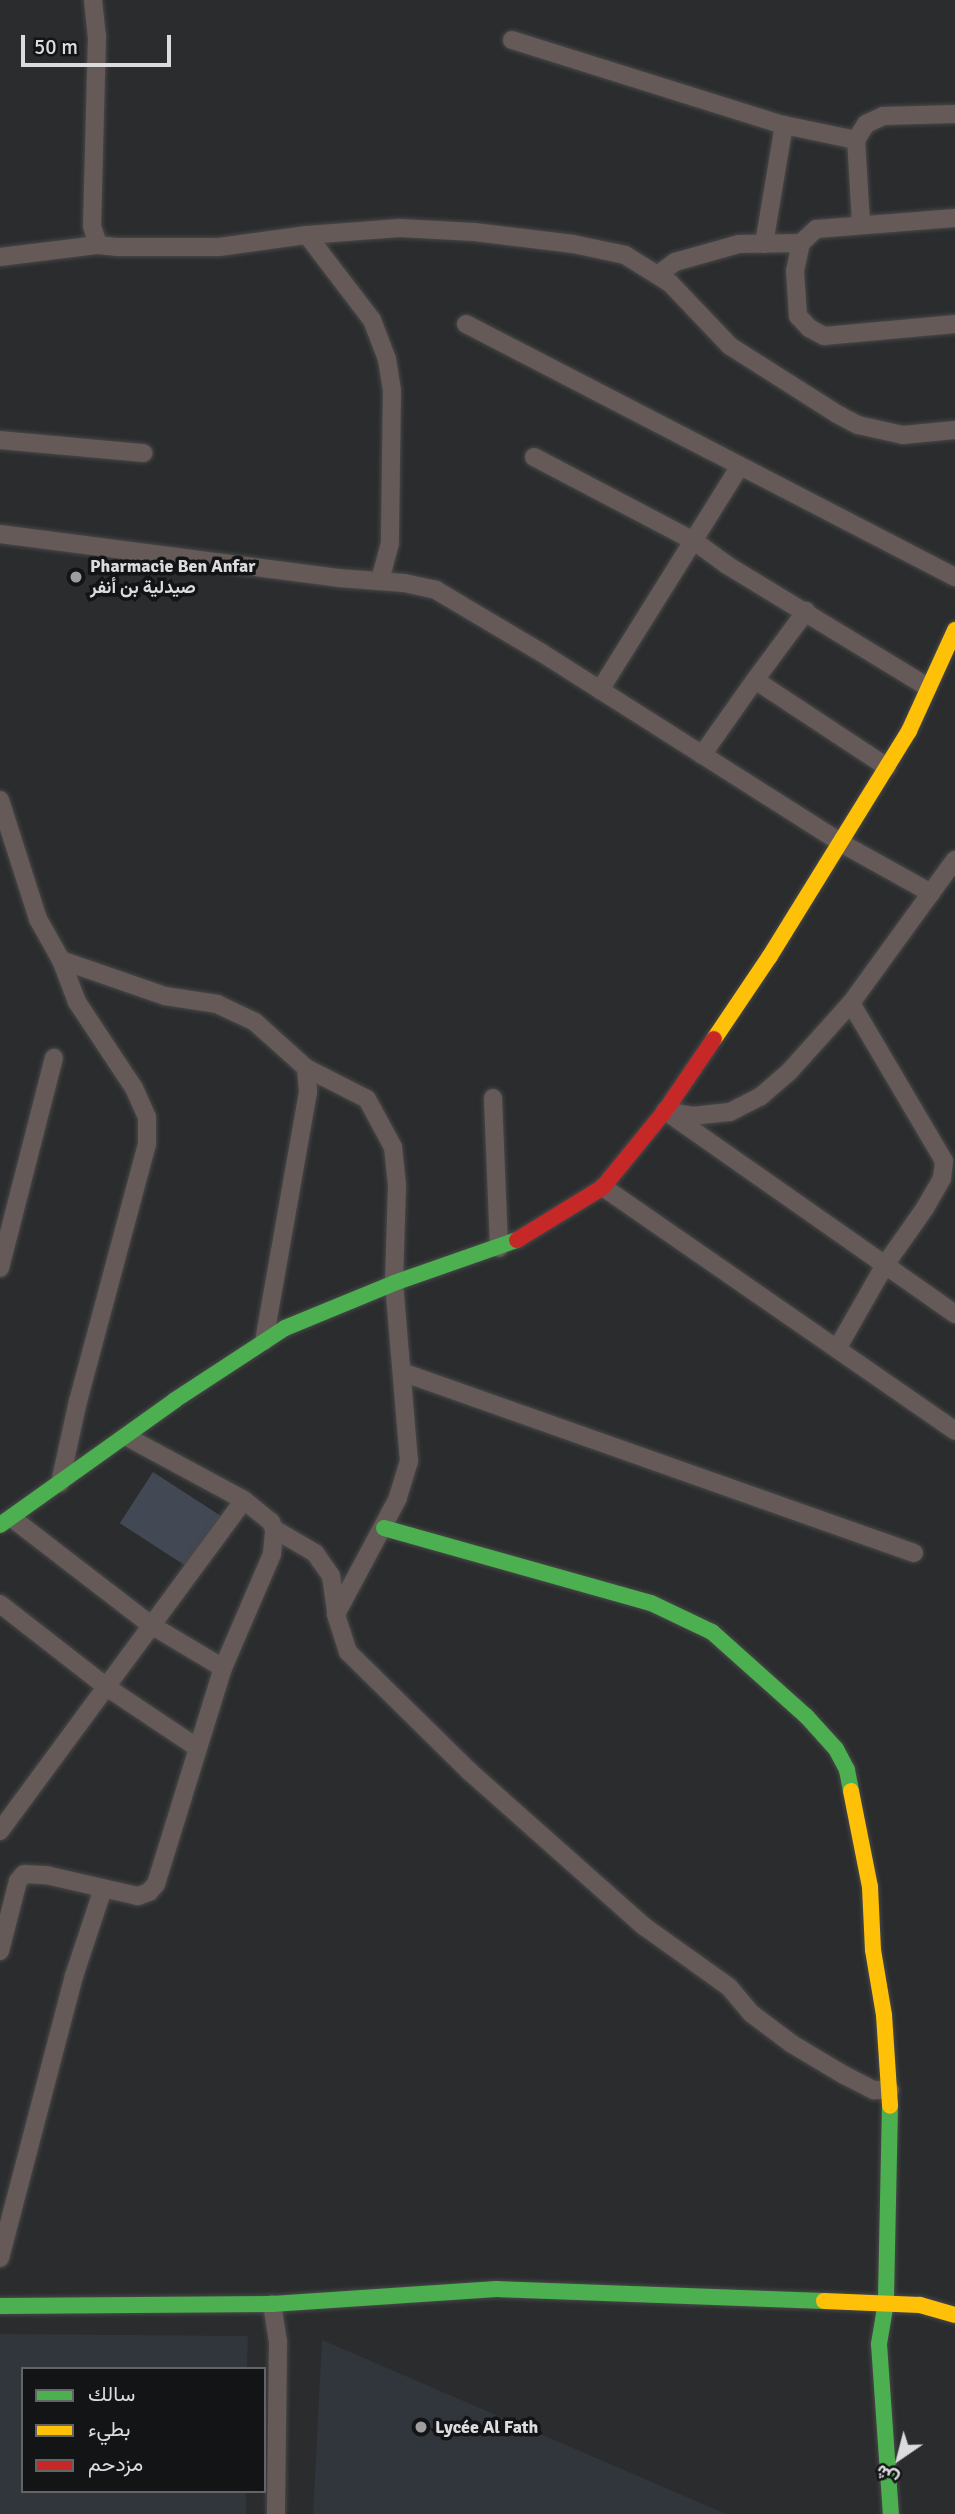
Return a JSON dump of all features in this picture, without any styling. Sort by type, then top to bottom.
[{"type":"street","points":[[93,0],[97,36],[93,226],[98,245]]},
{"type":"street","points":[[512,40],[784,125],[856,140]]},
{"type":"street","points":[[861,223],[856,140],[866,124],[883,116],[955,114]]},
{"type":"street","points":[[764,244],[784,125]]},
{"type":"street","points":[[955,218],[861,223],[816,229],[801,243],[795,271],[798,316],[814,332],[824,335],[955,324]]},
{"type":"street","points":[[0,257],[98,245],[219,247],[307,235],[400,228],[474,232],[605,249],[625,255],[659,274],[730,346],[858,425],[903,435],[955,430]]},
{"type":"street","points":[[307,235],[372,320],[387,359],[392,391],[390,543],[380,581]]},
{"type":"street","points":[[659,274],[675,262],[738,244],[801,243]]},
{"type":"street","points":[[466,324],[955,577]]},
{"type":"street","points":[[0,440],[144,453]]},
{"type":"street","points":[[534,457],[694,541],[727,565],[928,687]]},
{"type":"street","points":[[600,690],[740,466]]},
{"type":"street","points":[[0,534],[436,590],[600,690],[841,844],[930,893]]},
{"type":"street","points":[[702,755],[806,611]]},
{"type":"street","points":[[223,1668],[151,1625],[6,1522],[175,1400],[285,1328],[394,1283],[499,1248],[544,1227],[603,1187],[665,1111],[770,956],[841,844],[909,731],[955,630]]},
{"type":"street","points":[[755,680],[887,767]]},
{"type":"street","points":[[0,800],[25,887],[38,919],[61,960],[77,1002],[134,1088],[147,1117],[147,1144],[78,1401],[60,1483]]},
{"type":"street","points":[[665,1111],[703,1115],[745,1107],[788,1073],[851,1003],[955,860]]},
{"type":"street","points":[[61,960],[164,996],[217,1004],[255,1022],[306,1068],[367,1099],[393,1147],[398,1224],[394,1283],[409,1461],[398,1498],[384,1528],[336,1614]]},
{"type":"street","points":[[837,1349],[885,1265],[942,1178],[944,1161],[851,1003]]},
{"type":"street","points":[[0,1268],[54,1058]]},
{"type":"street","points":[[264,1340],[308,1091],[306,1068]]},
{"type":"street","points":[[493,1098],[499,1248]]},
{"type":"street","points":[[665,1111],[955,1314]]},
{"type":"street","points":[[603,1187],[955,1431]]},
{"type":"street","points":[[402,1372],[914,1553]]},
{"type":"street","points":[[127,1437],[244,1500],[263,1514],[274,1529],[315,1553],[331,1576],[336,1614],[348,1652],[469,1771],[645,1927],[729,1987],[752,2014],[792,2044],[874,2090],[890,2090]]},
{"type":"street","points":[[2,1823],[108,1688],[244,1500]]},
{"type":"street","points":[[384,1528],[652,1603],[712,1632],[798,1709],[836,1749],[847,1770],[870,1886],[873,1950],[884,2015],[890,2090],[886,2302],[879,2344],[879,2370],[888,2441],[891,2514]]},
{"type":"street","points":[[0,1951],[18,1881],[24,1874],[46,1875],[138,1896],[153,1889],[166,1857],[223,1668],[272,1554],[274,1529]]},
{"type":"street","points":[[0,1604],[108,1688],[198,1748]]},
{"type":"street","points":[[0,2258],[74,1976],[103,1889]]},
{"type":"street","points":[[0,2306],[272,2304],[498,2289],[721,2299],[886,2302],[920,2305],[955,2315]]},
{"type":"street","points":[[272,2304],[278,2343],[276,2514]]},
{"type":"shaded area","points":[[0,2334],[248,2336],[247,2367],[21,2367],[21,2493],[246,2493],[246,2514],[0,2514]]},
{"type":"shaded area","name":"Lycée Al Fath","points":[[322,2340],[726,2514],[313,2514]]},
{"type":"building","points":[[153,1472],[221,1516],[188,1567],[120,1523]]},
{"type":"traffic: fast","points":[[0,1525],[175,1400],[285,1328],[394,1283],[517,1240]]},
{"type":"traffic: fast","points":[[384,1528],[651,1603],[712,1632],[807,1717],[836,1749],[847,1770],[851,1791]]},
{"type":"traffic: fast","points":[[890,2106],[886,2302],[879,2344],[891,2514]]},
{"type":"traffic: fast","points":[[0,2306],[272,2304],[497,2289],[824,2301]]},
{"type":"traffic: slow","points":[[714,1039],[770,956],[909,731],[955,630]]},
{"type":"traffic: slow","points":[[851,1791],[870,1887],[873,1950],[884,2015],[890,2106]]},
{"type":"traffic: slow","points":[[824,2301],[920,2305],[955,2315]]},
{"type":"traffic: jam","points":[[517,1240],[603,1187],[665,1111],[714,1039]]},
{"type":"place","name":"Pharmacie Ben Anfar صيدلية بن أنفر","points":[[76,577]]},
{"type":"place","name":"Lycée Al Fath","points":[[421,2427]]}]
